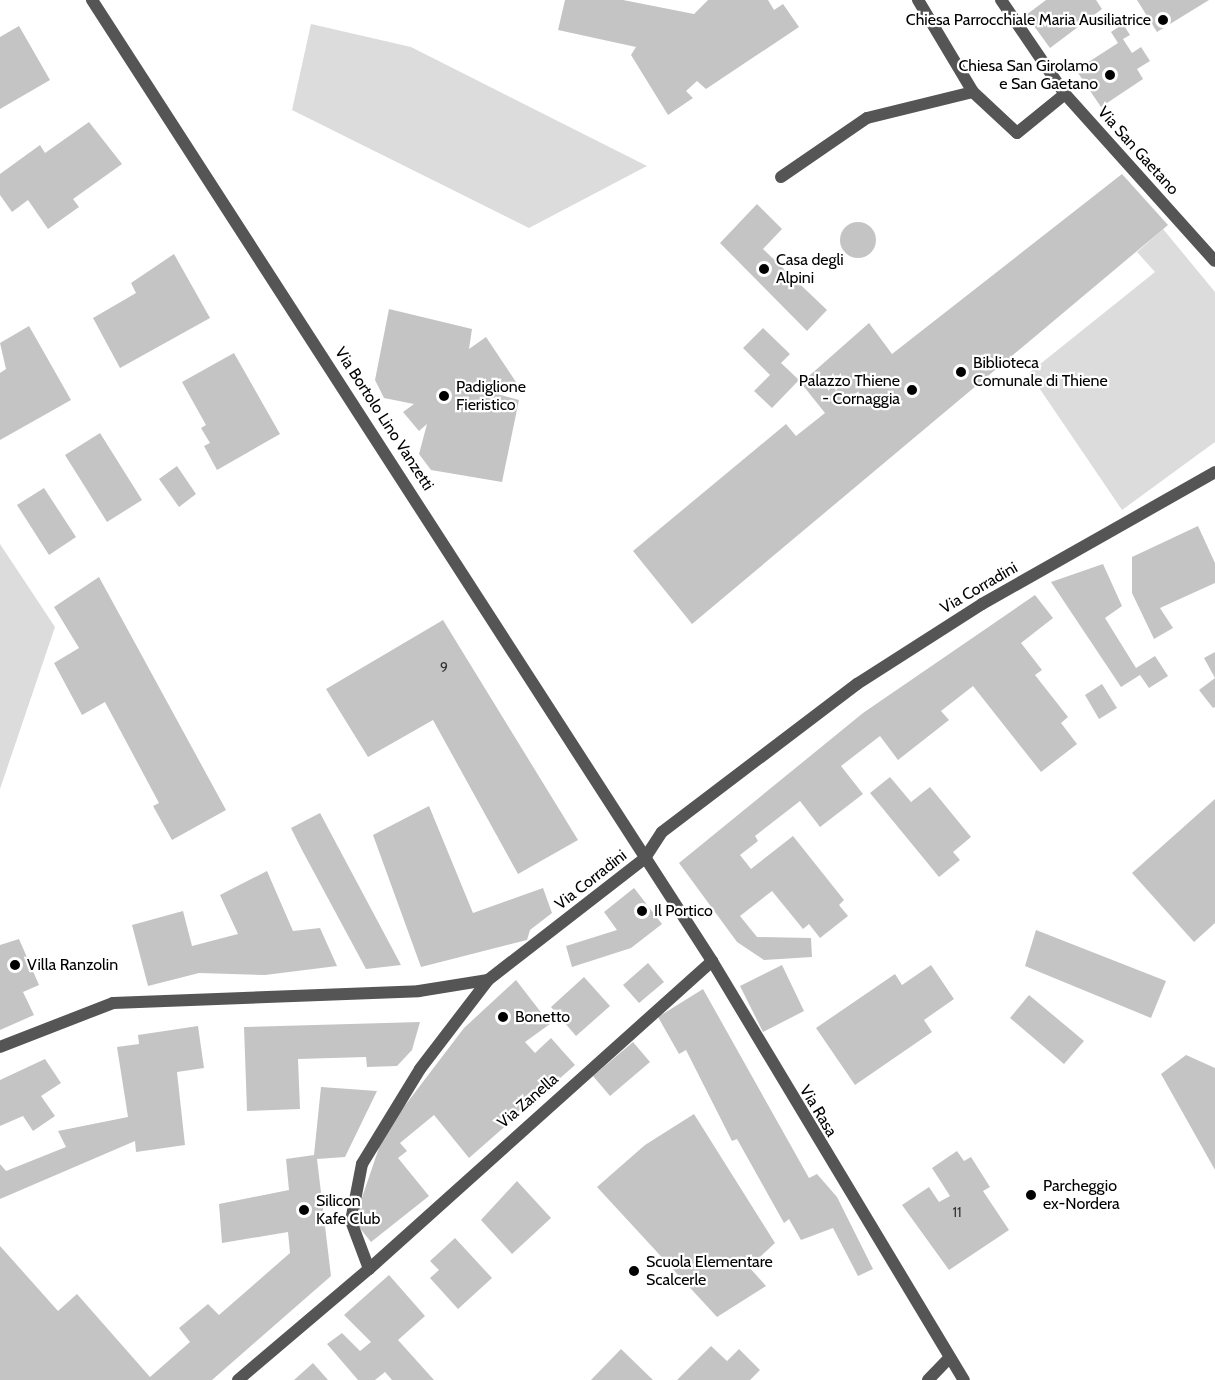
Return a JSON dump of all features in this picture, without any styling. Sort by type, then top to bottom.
[{"type":"street","name":"Via Bortolo Lino Vanzetti","points":[[92,0],[645,858]]},
{"type":"street","points":[[918,0],[973,92],[1017,133],[1065,94]]},
{"type":"street","name":"Via San Gaetano","points":[[1001,0],[1065,94],[1215,261]]},
{"type":"street","points":[[781,177],[867,118],[973,92]]},
{"type":"street","name":"Via Corradini","points":[[0,1047],[112,1003],[434,990],[488,980],[645,858],[662,832],[857,684],[982,603],[1215,472]]},
{"type":"street","name":"Via Rasa","points":[[645,858],[712,961],[964,1380]]},
{"type":"street","name":"Via Zanella","points":[[238,1380],[369,1269],[712,961]]},
{"type":"street","points":[[369,1269],[351,1221],[362,1164],[420,1069],[488,980]]},
{"type":"street","points":[[928,1380],[949,1358]]},
{"type":"shaded area","points":[[311,24],[411,47],[647,166],[529,228],[292,110]]},
{"type":"shaded area","points":[[1163,229],[1215,292],[1215,442],[1122,510],[1029,373],[1155,272],[1137,252]]},
{"type":"shaded area","points":[[0,544],[55,627],[0,789]]},
{"type":"building","points":[[565,0],[623,0],[694,14],[708,0],[768,0],[774,10],[783,4],[799,27],[706,89],[697,81],[686,91],[693,98],[668,115],[631,55],[636,47],[558,30]]},
{"type":"building","points":[[1046,0],[1096,0],[1102,9],[1050,48],[1026,15]]},
{"type":"building","name":"Chiesa Parrocchiale Maria Ausiliatrice","points":[[1137,0],[1209,0],[1157,32]]},
{"type":"building","name":"Chiesa San Girolamo e San Gaetano","points":[[1123,24],[1130,35],[1123,39],[1132,53],[1141,47],[1150,61],[1137,69],[1143,79],[1101,107],[1076,70],[1118,43],[1111,32]]},
{"type":"building","points":[[19,26],[50,80],[0,109],[0,37]]},
{"type":"building","points":[[89,122],[122,164],[73,199],[79,207],[48,229],[28,200],[12,212],[0,195],[0,174],[40,145],[45,153]]},
{"type":"building","name":"Palazzo Thiene - Cornaggia","points":[[1122,174],[1168,225],[692,624],[633,551],[786,424],[796,436],[825,413],[801,383],[869,323],[892,354]]},
{"type":"building","name":"Casa degli Alpini","points":[[757,204],[782,229],[763,249],[827,310],[807,331],[720,243]]},
{"type":"building","points":[[858,222],[871,227],[876,240],[871,253],[858,258],[845,253],[840,240],[845,227]]},
{"type":"building","points":[[174,254],[210,318],[120,368],[93,318],[136,293],[131,283]]},
{"type":"building","name":"Padiglione Fieristico","points":[[389,309],[472,329],[469,349],[486,337],[518,385],[497,394],[519,400],[502,482],[431,470],[419,454],[427,424],[419,431],[403,412],[414,404],[384,398],[375,380]]},
{"type":"building","points":[[29,326],[71,400],[0,440],[0,373],[6,369],[0,343]]},
{"type":"building","points":[[763,328],[790,354],[781,363],[799,380],[772,408],[754,391],[770,375],[743,348]]},
{"type":"building","points":[[234,353],[280,434],[217,470],[204,446],[210,443],[201,428],[206,425],[182,382]]},
{"type":"building","points":[[100,433],[142,500],[107,522],[65,455]]},
{"type":"building","points":[[177,466],[196,494],[179,507],[159,479]]},
{"type":"building","points":[[44,488],[76,537],[49,555],[17,505]]},
{"type":"building","points":[[1198,526],[1215,563],[1215,583],[1160,608],[1173,628],[1154,639],[1132,593],[1132,557]]},
{"type":"building","points":[[1103,564],[1122,606],[1105,618],[1136,668],[1155,656],[1168,676],[1149,688],[1140,675],[1121,687],[1051,582]]},
{"type":"building","points":[[99,577],[226,810],[172,840],[153,806],[159,803],[105,702],[82,715],[54,663],[79,648],[54,607]]},
{"type":"building","points":[[1035,595],[1053,618],[1021,643],[1042,670],[1035,675],[1068,717],[1061,723],[1077,744],[1041,772],[973,686],[941,711],[949,720],[898,760],[880,736],[841,766],[863,794],[820,827],[800,801],[755,836],[758,841],[740,855],[751,869],[793,836],[844,900],[839,905],[848,916],[820,938],[809,924],[803,929],[772,891],[740,916],[757,937],[811,938],[812,957],[764,960],[737,942],[679,863],[863,713]]},
{"type":"building","points":[[443,620],[578,840],[518,874],[433,720],[368,757],[326,689]]},
{"type":"building","points":[[1215,652],[1215,678],[1204,658]]},
{"type":"building","points":[[1215,678],[1215,707],[1213,708],[1199,690]]},
{"type":"building","points":[[1102,684],[1117,708],[1099,719],[1085,695]]},
{"type":"building","points":[[890,777],[911,802],[930,787],[971,837],[953,852],[960,860],[939,877],[870,793]]},
{"type":"building","points":[[1215,799],[1215,923],[1194,942],[1132,873]]},
{"type":"building","points":[[429,806],[473,913],[543,888],[552,913],[530,930],[527,940],[421,967],[373,835]]},
{"type":"building","points":[[320,813],[401,965],[366,969],[302,850],[291,828]]},
{"type":"building","points":[[267,871],[293,931],[320,928],[337,966],[265,975],[199,973],[148,986],[132,925],[183,911],[192,946],[238,934],[220,895]]},
{"type":"building","points":[[634,888],[662,924],[631,948],[572,967],[566,946],[617,930],[604,912]]},
{"type":"building","points":[[1036,930],[1166,981],[1151,1018],[1025,966]]},
{"type":"building","name":"Villa Ranzolin","points":[[19,939],[39,985],[23,992],[34,1015],[0,1030],[0,945]]},
{"type":"building","points":[[648,963],[664,982],[639,1003],[623,985]]},
{"type":"building","points":[[782,965],[804,1011],[763,1032],[740,986]]},
{"type":"building","points":[[931,965],[954,999],[924,1020],[932,1032],[855,1085],[816,1028],[895,974],[902,985]]},
{"type":"building","points":[[584,977],[610,1006],[576,1036],[551,1007]]},
{"type":"building","points":[[516,980],[550,1024],[525,1042],[535,1053],[551,1038],[575,1065],[469,1158],[434,1115],[400,1143],[407,1151],[398,1158],[429,1196],[371,1242],[354,1221],[384,1133],[464,1028]]},
{"type":"building","points":[[703,989],[809,1178],[817,1174],[837,1197],[873,1269],[858,1276],[833,1228],[801,1240],[789,1219],[784,1223],[737,1139],[732,1141],[686,1050],[679,1054],[658,1017]]},
{"type":"building","points":[[1029,995],[1084,1041],[1064,1064],[1010,1018]]},
{"type":"building","points":[[420,1022],[412,1050],[397,1066],[367,1067],[366,1057],[298,1059],[300,1109],[247,1111],[244,1027]]},
{"type":"building","points":[[198,1026],[204,1068],[177,1072],[185,1145],[136,1152],[135,1141],[0,1199],[0,1164],[6,1171],[66,1147],[58,1131],[128,1117],[117,1047],[139,1044],[138,1035]]},
{"type":"building","points":[[633,1042],[650,1062],[610,1096],[593,1076]]},
{"type":"building","points":[[1186,1055],[1215,1068],[1215,1170],[1161,1074]]},
{"type":"building","points":[[45,1059],[61,1083],[41,1096],[55,1116],[33,1131],[23,1116],[0,1126],[0,1080]]},
{"type":"building","points":[[321,1087],[377,1091],[345,1157],[317,1159],[331,1276],[212,1380],[0,1380],[0,1246],[58,1311],[77,1294],[150,1377],[190,1342],[179,1328],[208,1304],[219,1315],[290,1253],[288,1232],[222,1243],[219,1204],[289,1190],[286,1159],[314,1155]]},
{"type":"building","points":[[694,1114],[775,1243],[749,1267],[766,1286],[717,1317],[597,1187],[645,1145]]},
{"type":"building","points":[[957,1151],[964,1161],[971,1157],[990,1187],[983,1191],[1009,1230],[949,1270],[902,1205],[929,1187],[939,1202],[950,1196],[932,1168]]},
{"type":"building","points":[[517,1181],[551,1218],[512,1254],[481,1220]]},
{"type":"building","points":[[455,1238],[492,1278],[458,1309],[430,1278],[439,1270],[430,1261]]},
{"type":"building","points":[[389,1275],[425,1316],[398,1340],[434,1380],[392,1380],[385,1372],[375,1380],[358,1380],[327,1344],[342,1333],[360,1351],[371,1342],[344,1315]]},
{"type":"building","points":[[711,1346],[727,1361],[739,1349],[760,1370],[750,1380],[677,1380]]},
{"type":"building","points":[[621,1349],[653,1380],[591,1380]]},
{"type":"building","points":[[313,1363],[328,1380],[294,1380]]},
{"type":"place","name":"Chiesa Parrocchiale Maria Ausiliatrice","points":[[1163,20]]},
{"type":"place","name":"Chiesa San Girolamo e San Gaetano","points":[[1110,75]]},
{"type":"place","name":"Casa degli Alpini","points":[[764,269]]},
{"type":"place","name":"Biblioteca Comunale di Thiene","points":[[961,372]]},
{"type":"place","name":"Palazzo Thiene - Cornaggia","points":[[912,390]]},
{"type":"place","name":"Padiglione Fieristico","points":[[444,396]]},
{"type":"place","name":"Il Portico","points":[[642,911]]},
{"type":"place","name":"Villa Ranzolin","points":[[15,965]]},
{"type":"place","name":"Bonetto","points":[[503,1017]]},
{"type":"place","name":"Parcheggio ex-Nordera","points":[[1031,1195]]},
{"type":"place","name":"Silicon Kafe Club","points":[[304,1210]]},
{"type":"place","name":"Scuola Elementare Scalcerle","points":[[634,1271]]}]
